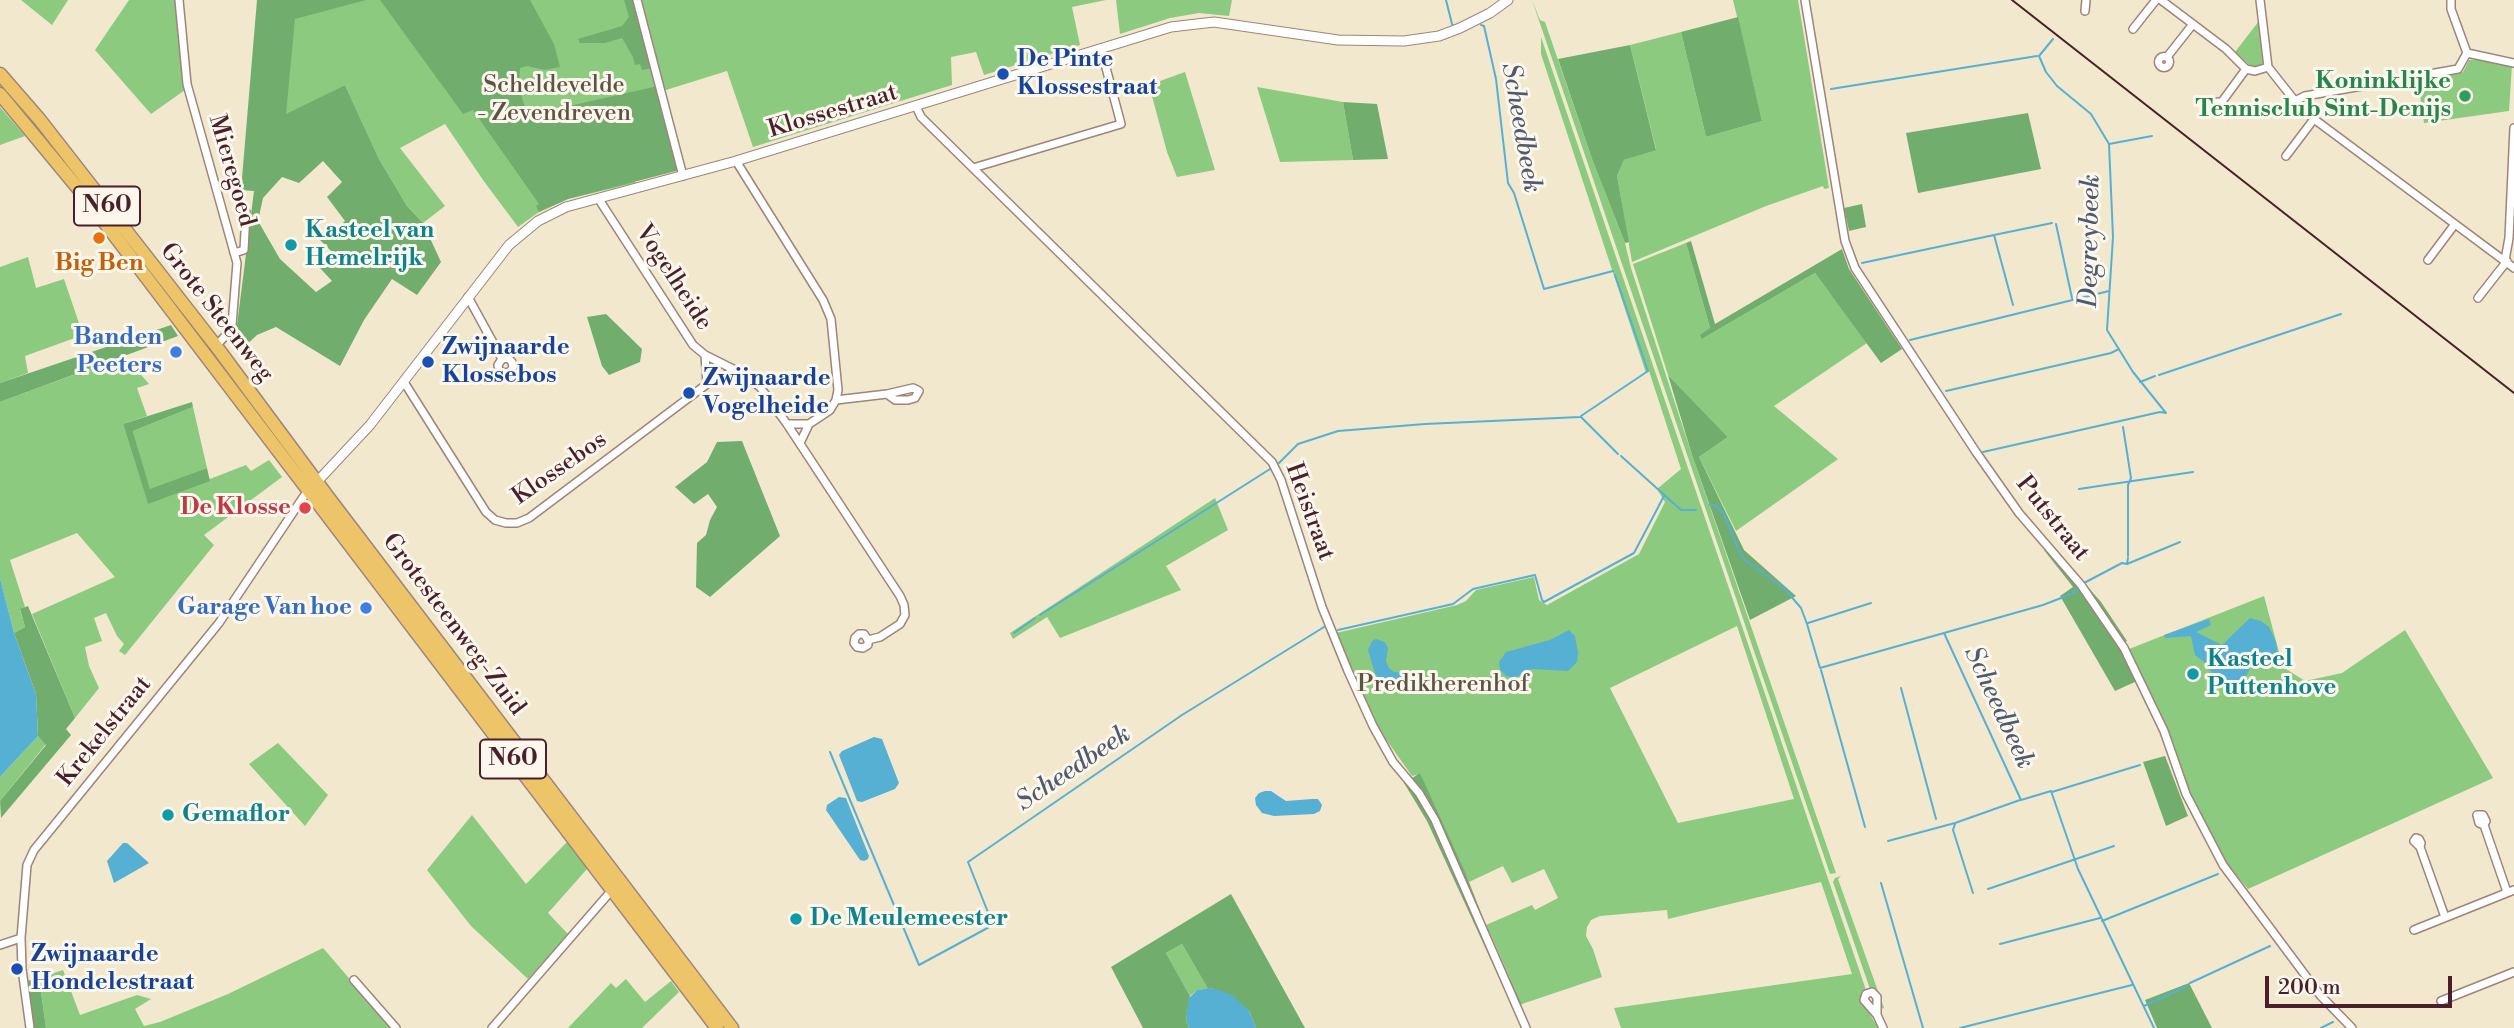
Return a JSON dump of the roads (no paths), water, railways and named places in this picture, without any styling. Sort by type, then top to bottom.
[{"type":"highway","name":"Grote Steenweg","points":[[0,74],[40,120],[216,346],[313,486]]},
{"type":"highway","name":"Grote Steenweg","points":[[0,94],[86,198],[313,486]]},
{"type":"highway","name":"Grotesteenweg-Zuid","points":[[313,486],[717,1028]]},
{"type":"highway","name":"Grotesteenweg-Zuid","points":[[313,486],[732,1028]]},
{"type":"street","name":"Mieregoed","points":[[179,0],[187,84],[237,263],[232,325],[216,346]]},
{"type":"street","points":[[637,0],[683,176]]},
{"type":"street","name":"Klossestraat","points":[[313,486],[370,425],[509,245],[524,231],[558,211],[736,161],[1171,27],[1214,22],[1338,40],[1395,41],[1439,36],[1475,21],[1508,0]]},
{"type":"street","name":"Putstraat","points":[[1805,0],[1845,241],[1855,268],[2012,503],[2081,585],[2124,648],[2164,731],[2186,794],[2222,865],[2320,995],[2352,1028]]},
{"type":"street","points":[[2085,10],[2086,0]]},
{"type":"street","points":[[2133,29],[2158,0],[2226,49],[2246,69],[2255,71],[2268,64]]},
{"type":"street","points":[[2260,0],[2268,64],[2295,101],[2314,119],[2514,268]]},
{"type":"street","points":[[2295,101],[2305,96],[2458,69],[2467,53],[2451,9],[2451,0]]},
{"type":"street","points":[[2167,57],[2193,24]]},
{"type":"street","points":[[973,169],[1121,124],[1101,49]]},
{"type":"street","points":[[2467,53],[2514,63]]},
{"type":"street","points":[[2221,103],[2246,69]]},
{"type":"street","name":"Heistraat","points":[[916,106],[921,117],[1272,462],[1281,480],[1322,607],[1348,671],[1393,762],[1419,793],[1436,820],[1526,1028]]},
{"type":"street","points":[[2286,156],[2314,119]]},
{"type":"street","points":[[2478,298],[2504,259],[2506,250],[2512,203],[2514,128]]},
{"type":"street","points":[[736,161],[823,300],[831,319],[838,390],[836,400],[830,410],[809,424],[800,443]]},
{"type":"street","name":"Vogelheide","points":[[598,198],[684,333],[705,355],[745,375],[760,387],[800,443],[904,605],[905,614],[900,624],[880,637],[868,640]]},
{"type":"street","points":[[234,253],[244,250],[246,212]]},
{"type":"street","points":[[2428,260],[2455,224]]},
{"type":"street","points":[[468,297],[502,359]]},
{"type":"street","points":[[705,355],[706,384]]},
{"type":"street","name":"Klossebos","points":[[404,382],[486,512],[495,520],[517,523],[528,518],[706,384],[734,371]]},
{"type":"street","points":[[836,400],[887,394]]},
{"type":"street","points":[[787,424],[809,424]]},
{"type":"street","name":"Krekelstraat","points":[[30,1028],[21,938],[27,865],[34,850],[219,623],[313,486]]},
{"type":"street","points":[[2414,930],[2511,891],[2484,825]]},
{"type":"street","points":[[2420,847],[2445,917]]},
{"type":"street","points":[[492,1028],[612,890]]},
{"type":"street","points":[[0,945],[21,938]]},
{"type":"street","points":[[2441,1001],[2514,972]]},
{"type":"street","points":[[354,980],[397,1028]]},
{"type":"street","points":[[1877,1015],[1883,1028]]},
{"type":"water","points":[[0,578],[14,633],[36,694],[38,736],[0,777]]},
{"type":"water","points":[[2250,618],[2269,627],[2276,642],[2278,656],[2273,663],[2250,668],[2237,691],[2231,691],[2217,683],[2208,665],[2195,655],[2191,636],[2165,638],[2164,635],[2209,619],[2211,625],[2196,632],[2222,645]]},
{"type":"water","points":[[1569,630],[1575,636],[1578,653],[1577,662],[1568,671],[1532,669],[1511,677],[1500,670],[1499,662],[1506,652],[1550,640]]},
{"type":"water","points":[[1376,639],[1385,642],[1388,648],[1386,661],[1389,668],[1394,672],[1409,673],[1413,676],[1407,690],[1393,690],[1375,674],[1368,650]]},
{"type":"water","points":[[874,737],[882,739],[899,783],[895,789],[862,802],[857,801],[839,755],[842,751]]},
{"type":"water","points":[[1265,791],[1271,791],[1286,801],[1318,799],[1322,805],[1320,811],[1314,814],[1274,816],[1262,813],[1256,805],[1255,798]]},
{"type":"water","points":[[839,797],[846,798],[869,856],[864,861],[860,860],[826,810],[827,805]]},
{"type":"water","points":[[123,843],[127,843],[149,863],[114,883],[107,861]]},
{"type":"water","points":[[1212,988],[1232,995],[1249,1011],[1256,1028],[1189,1028],[1186,1020],[1189,998],[1197,990]]},
{"type":"waterway","name":"Scheedbeek","points":[[1446,0],[1453,26],[1459,24]]},
{"type":"waterway","name":"Scheedbeek","points":[[1481,25],[1484,26],[1496,79],[1508,183],[1514,193],[1544,289],[1613,271]]},
{"type":"waterway","name":"Degreybeek","points":[[1983,452],[2160,412],[2166,413],[2133,372],[2107,330],[2113,237],[2109,144],[2091,114],[2057,86],[2046,72],[2039,56],[2053,39]]},
{"type":"waterway","points":[[1831,89],[2037,56]]},
{"type":"waterway","points":[[2109,144],[2152,136]]},
{"type":"waterway","points":[[2013,305],[1994,235],[2052,223]]},
{"type":"waterway","points":[[2056,224],[2072,298]]},
{"type":"waterway","points":[[1862,263],[1994,235]]},
{"type":"waterway","name":"Scheedbeek","points":[[1581,416],[1648,371],[1615,275]]},
{"type":"waterway","points":[[1910,340],[2109,291]]},
{"type":"waterway","points":[[2159,375],[2341,314]]},
{"type":"waterway","points":[[1946,391],[2119,349]]},
{"type":"waterway","points":[[2140,382],[2155,376]]},
{"type":"waterway","points":[[1279,463],[1298,444],[1338,431],[1580,417]]},
{"type":"waterway","name":"Scheedbeek","points":[[1581,417],[1618,454]]},
{"type":"waterway","name":"Degreybeek","points":[[2123,427],[2131,478],[2128,485],[2128,556]]},
{"type":"waterway","name":"Scheedbeek","points":[[1621,456],[1681,510],[1696,510]]},
{"type":"waterway","points":[[1040,615],[1270,469]]},
{"type":"waterway","points":[[2079,489],[2193,472]]},
{"type":"waterway","points":[[1338,630],[1453,604],[1473,589],[1535,575],[1544,602],[1634,553],[1664,496]]},
{"type":"waterway","name":"Scheedbeek","points":[[1710,505],[1715,505],[1724,514],[1745,560],[1784,588],[1801,608],[1820,668],[1944,633],[2021,800],[2051,791],[2078,869],[2154,1028]]},
{"type":"waterway","points":[[2127,564],[2180,542]]},
{"type":"waterway","name":"Degreybeek","points":[[2084,583],[2122,563],[2127,564],[2128,558]]},
{"type":"waterway","name":"Degreybeek","points":[[1944,633],[2043,605],[2078,589]]},
{"type":"waterway","points":[[1808,623],[1871,603]]},
{"type":"waterway","points":[[1014,633],[1035,618]]},
{"type":"waterway","name":"Scheedbeek","points":[[830,752],[919,965],[993,925],[968,862],[1182,715],[1324,627]]},
{"type":"waterway","points":[[1821,670],[1865,827]]},
{"type":"waterway","points":[[1901,688],[1936,819]]},
{"type":"waterway","points":[[2052,792],[2140,765]]},
{"type":"waterway","points":[[1888,841],[1955,823],[2020,800]]},
{"type":"waterway","points":[[1955,824],[1953,830],[1973,893]]},
{"type":"waterway","points":[[1988,889],[2114,846]]},
{"type":"waterway","points":[[2102,921],[2218,874]]},
{"type":"waterway","points":[[1881,883],[1923,1028]]},
{"type":"waterway","points":[[2000,944],[2100,918]]},
{"type":"waterway","points":[[2190,983],[2270,946]]},
{"type":"waterway","points":[[1960,1028],[2132,985]]},
{"type":"waterway","points":[[2144,1006],[2187,986]]},
{"type":"waterway","points":[[2321,1028],[2333,1022]]},
{"type":"railway","points":[[2012,0],[2514,393]]},
{"type":"place","name":"De Pinte Klossestraat","points":[[1003,74]]},
{"type":"place","name":"Koninklijke Tennisclub Sint-Denijs","points":[[2465,96]]},
{"type":"place","name":"Big Ben","points":[[99,238]]},
{"type":"place","name":"Kasteel van Hemelrijk","points":[[291,245]]},
{"type":"place","name":"Banden Peeters","points":[[176,352]]},
{"type":"place","name":"Zwijnaarde Klossebos","points":[[428,362]]},
{"type":"place","name":"Zwijnaarde Vogelheide","points":[[689,393]]},
{"type":"place","name":"De Klosse","points":[[305,508]]},
{"type":"place","name":"Garage Van hoe","points":[[366,608]]},
{"type":"place","name":"Kasteel Puttenhove","points":[[2193,674]]},
{"type":"place","name":"Gemaflor","points":[[168,815]]},
{"type":"place","name":"De Meulemeester","points":[[796,919]]},
{"type":"place","name":"Zwijnaarde Hondelestraat","points":[[17,969]]},
{"type":"park label","name":"Scheldevelde - Zevendreven","points":[[554,100]]},
{"type":"park label","name":"Predikherenhof","points":[[1443,685]]}]
